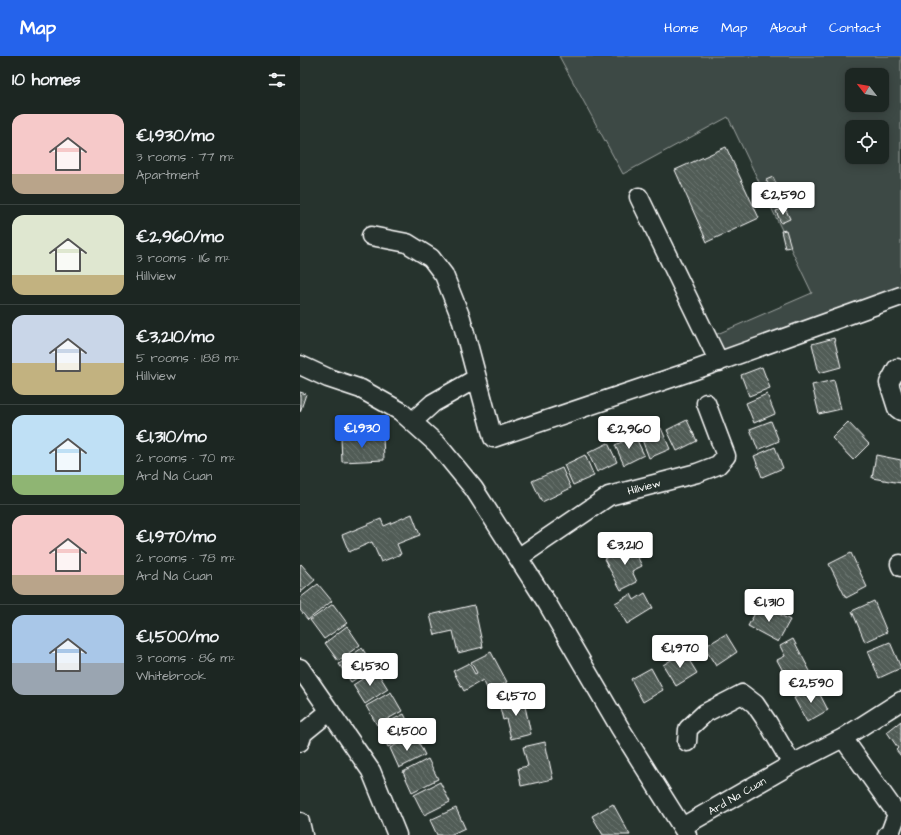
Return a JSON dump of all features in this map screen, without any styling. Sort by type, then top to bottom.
[{"type":"street","points":[[639,197],[719,362]]},
{"type":"street","points":[[371,236],[407,243],[431,258],[444,275],[461,318],[493,438],[719,362],[901,296]]},
{"type":"street","points":[[300,365],[328,378],[361,389],[400,411],[437,444],[474,489],[546,603],[620,728],[685,831]]},
{"type":"street","points":[[897,368],[889,383],[897,408],[901,411]]},
{"type":"street","points":[[412,422],[433,403],[477,378]]},
{"type":"street","name":"Hillview","points":[[518,558],[609,496],[697,473],[718,465],[726,456],[706,403]]},
{"type":"street","points":[[300,668],[371,771],[397,835]]},
{"type":"street","points":[[687,742],[688,729],[705,713],[742,694],[755,704],[792,764]]},
{"type":"street","name":"Ard Na Cuan","points":[[685,831],[792,764],[843,738],[901,702]]},
{"type":"street","points":[[300,742],[303,733],[330,711]]},
{"type":"street","points":[[843,738],[897,814],[890,833],[887,835]]},
{"type":"street","points":[[300,822],[303,835]]},
{"type":"shaded area","points":[[559,56],[901,56],[901,286],[723,354],[715,335],[812,293],[728,117],[623,174]]},
{"type":"building","points":[[726,147],[759,218],[707,242],[675,170]]},
{"type":"building","points":[[773,177],[782,196],[776,199],[766,180]]},
{"type":"building","points":[[782,209],[783,212],[786,210],[790,219],[781,223],[776,211]]},
{"type":"building","points":[[786,230],[791,247],[785,248],[781,231]]},
{"type":"building","points":[[834,338],[841,367],[819,373],[812,344]]},
{"type":"building","points":[[762,367],[770,388],[749,396],[741,375]]},
{"type":"building","points":[[834,380],[841,409],[819,414],[812,385]]},
{"type":"building","points":[[300,392],[306,394],[300,412]]},
{"type":"building","points":[[767,394],[775,414],[754,423],[746,403]]},
{"type":"building","points":[[687,420],[697,441],[677,451],[667,430]]},
{"type":"building","points":[[771,421],[779,441],[758,450],[750,429]]},
{"type":"building","points":[[848,422],[869,444],[853,460],[832,438]]},
{"type":"building","points":[[661,428],[670,449],[649,458],[641,437]]},
{"type":"building","points":[[383,436],[384,460],[342,462],[341,438]]},
{"type":"building","points":[[635,436],[644,455],[624,465],[615,445]]},
{"type":"building","points":[[608,443],[617,462],[597,472],[588,453]]},
{"type":"building","points":[[775,447],[783,468],[762,477],[754,456]]},
{"type":"building","points":[[585,455],[594,476],[573,485],[564,465]]},
{"type":"building","points":[[876,455],[901,460],[901,483],[872,478]]},
{"type":"building","points":[[562,468],[571,488],[542,502],[532,481]]},
{"type":"building","points":[[412,514],[420,535],[397,544],[401,554],[381,562],[372,542],[349,552],[342,535],[381,519],[384,526]]},
{"type":"building","points":[[635,543],[642,556],[638,558],[642,566],[632,571],[637,582],[621,590],[604,559]]},
{"type":"building","points":[[851,553],[867,587],[846,598],[829,564]]},
{"type":"building","points":[[301,564],[315,580],[300,593],[300,565]]},
{"type":"building","points":[[318,584],[332,601],[308,620],[300,610],[300,598]]},
{"type":"building","points":[[645,593],[653,608],[627,624],[615,603],[631,594],[634,600]]},
{"type":"building","points":[[874,601],[887,632],[865,642],[852,611]]},
{"type":"building","points":[[333,604],[347,623],[324,639],[310,620]]},
{"type":"building","points":[[760,604],[790,620],[778,642],[748,626]]},
{"type":"building","points":[[474,605],[483,647],[458,653],[453,631],[435,635],[430,615]]},
{"type":"building","points":[[347,626],[360,645],[338,661],[325,643]]},
{"type":"building","points":[[726,634],[737,652],[716,666],[704,647]]},
{"type":"building","points":[[793,639],[811,673],[790,684],[777,660],[785,656],[780,646]]},
{"type":"building","points":[[890,642],[901,668],[879,678],[868,651]]},
{"type":"building","points":[[362,648],[374,667],[351,682],[339,664]]},
{"type":"building","points":[[491,652],[507,682],[489,692],[483,680],[464,691],[453,671],[469,663],[475,674],[477,673],[471,662]]},
{"type":"building","points":[[684,652],[697,673],[676,686],[663,665]]},
{"type":"building","points":[[651,668],[663,690],[643,702],[631,679]]},
{"type":"building","points":[[376,670],[388,689],[365,704],[353,685]]},
{"type":"building","points":[[816,687],[828,710],[807,722],[794,698]]},
{"type":"building","points":[[391,692],[402,711],[377,725],[366,706]]},
{"type":"building","points":[[523,697],[531,734],[511,739],[506,719],[503,720],[499,703]]},
{"type":"building","points":[[404,714],[414,734],[388,747],[378,727]]},
{"type":"building","points":[[901,721],[901,756],[896,750],[898,748],[887,732]]},
{"type":"building","points":[[415,735],[425,755],[399,768],[390,748]]},
{"type":"building","points":[[545,742],[553,779],[521,786],[518,768],[528,766],[523,747]]},
{"type":"building","points":[[428,759],[438,779],[412,792],[403,772]]},
{"type":"building","points":[[440,782],[450,802],[424,815],[414,795]]},
{"type":"building","points":[[613,804],[630,835],[603,835],[592,816]]},
{"type":"building","points":[[456,808],[465,828],[450,835],[437,835],[430,820]]}]
